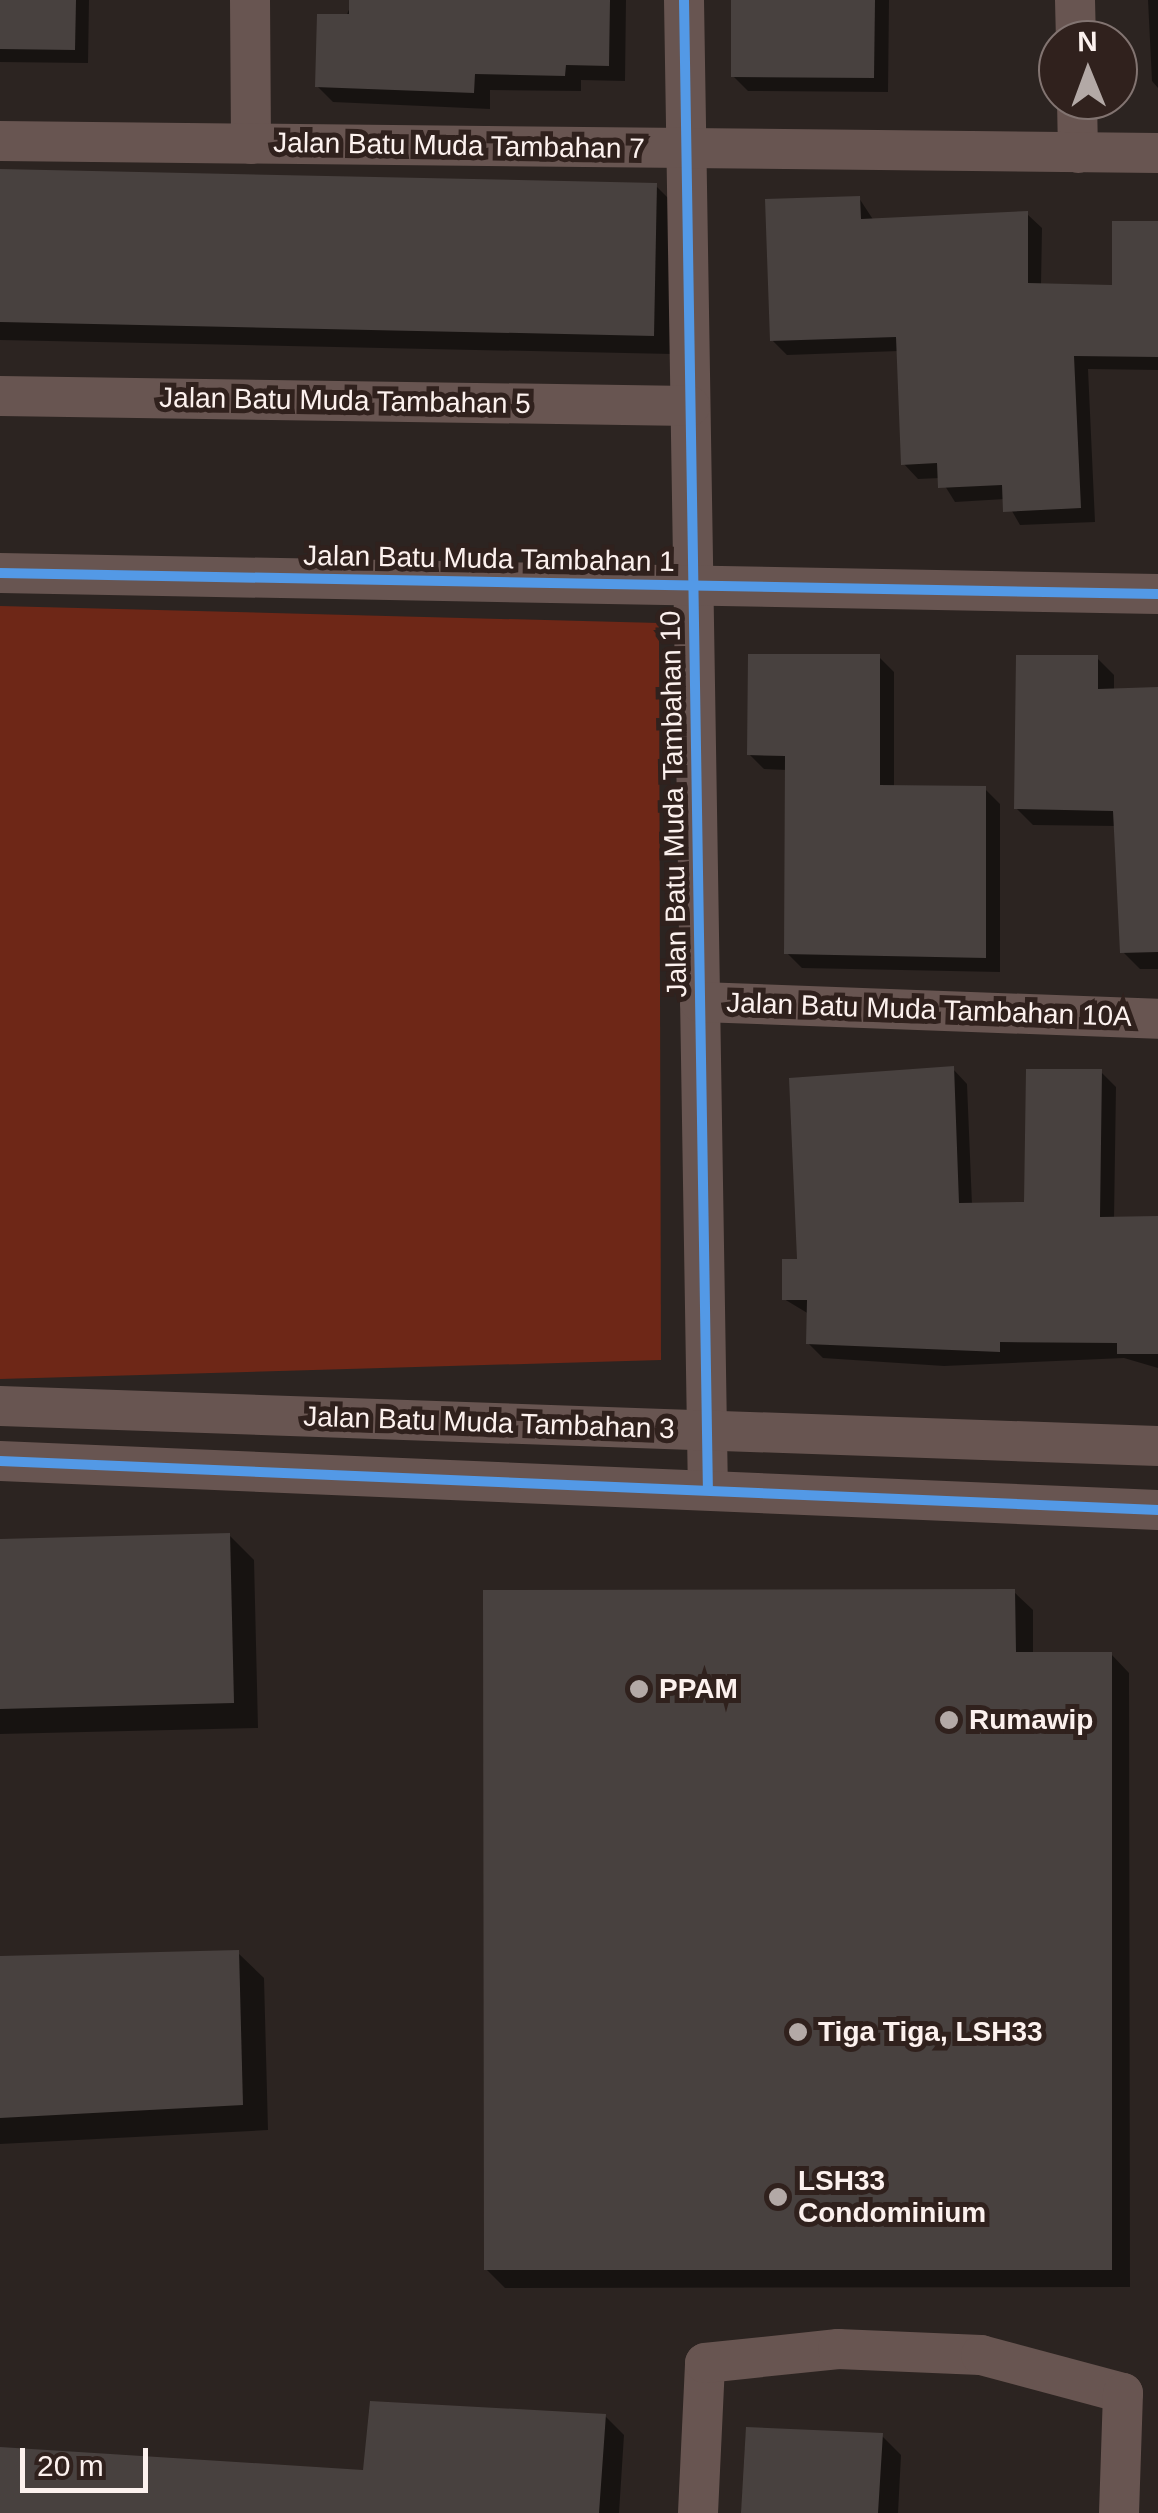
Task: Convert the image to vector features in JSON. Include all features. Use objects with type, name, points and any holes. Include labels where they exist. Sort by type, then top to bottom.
[{"type":"street","points":[[250,0],[251,144]]},
{"type":"street","name":"Jalan Batu Muda Tambahan 10","points":[[684,0],[708,1487]]},
{"type":"street","points":[[1077,120],[1078,153]]},
{"type":"street","name":"Jalan Batu Muda Tambahan 7","points":[[0,141],[1158,154]]},
{"type":"street","name":"Jalan Batu Muda Tambahan 5","points":[[0,396],[690,406]]},
{"type":"street","name":"Jalan Batu Muda Tambahan 1","points":[[0,573],[1158,594]]},
{"type":"street","name":"Jalan Batu Muda Tambahan 10A","points":[[700,1002],[1158,1018]]},
{"type":"street","name":"Jalan Batu Muda Tambahan 3","points":[[0,1406],[1158,1446]]},
{"type":"street","points":[[0,1461],[708,1487],[1158,1510]]},
{"type":"street","points":[[698,2513],[705,2362],[838,2349],[981,2355],[1123,2393],[1119,2513]]},
{"type":"shaded area","points":[[0,606],[659,623],[661,1360],[0,1379]]},
{"type":"building","points":[[0,0],[76,0],[75,50],[0,49]]},
{"type":"building","points":[[349,0],[610,0],[609,66],[566,65],[565,76],[475,74],[474,93],[315,87],[317,14],[349,14]]},
{"type":"building","points":[[731,0],[875,0],[874,78],[731,77]]},
{"type":"building","points":[[0,169],[657,183],[654,336],[0,322]]},
{"type":"building","points":[[860,196],[861,219],[1028,211],[1028,283],[1112,285],[1112,221],[1158,221],[1158,357],[1074,356],[1081,508],[1003,512],[1002,485],[938,488],[937,463],[901,465],[896,337],[770,341],[765,199]]},
{"type":"building","points":[[748,654],[880,654],[880,785],[986,786],[986,958],[784,954],[785,756],[747,755]]},
{"type":"building","points":[[1016,655],[1098,655],[1098,689],[1158,687],[1158,952],[1120,953],[1113,811],[1014,809]]},
{"type":"building","points":[[954,1066],[959,1203],[1024,1202],[1026,1069],[1102,1069],[1100,1217],[1158,1216],[1158,1354],[1117,1354],[1117,1343],[1000,1342],[1000,1352],[806,1344],[807,1300],[782,1300],[782,1259],[797,1259],[789,1078]]},
{"type":"building","points":[[230,1533],[234,1703],[0,1709],[0,1539]]},
{"type":"building","name":"Tiga Tiga, LSH33","points":[[1015,1589],[1016,1652],[1112,1652],[1112,2270],[484,2270],[483,1590]]},
{"type":"building","points":[[239,1950],[243,2105],[0,2118],[0,1956]]},
{"type":"building","points":[[370,2401],[606,2414],[599,2513],[0,2513],[0,2447],[363,2470]]},
{"type":"building","points":[[746,2427],[883,2433],[878,2513],[741,2513]]},
{"type":"cycle path","points":[[684,0],[708,1487]]},
{"type":"cycle path","points":[[0,573],[1158,594]]},
{"type":"cycle path","points":[[0,1461],[1158,1510]]},
{"type":"place","name":"PPAM","points":[[639,1689]]},
{"type":"place","name":"Rumawip","points":[[949,1720]]},
{"type":"place","name":"Tiga Tiga, LSH33","points":[[798,2032]]},
{"type":"place","name":"LSH33 Condominium","points":[[778,2197]]}]
